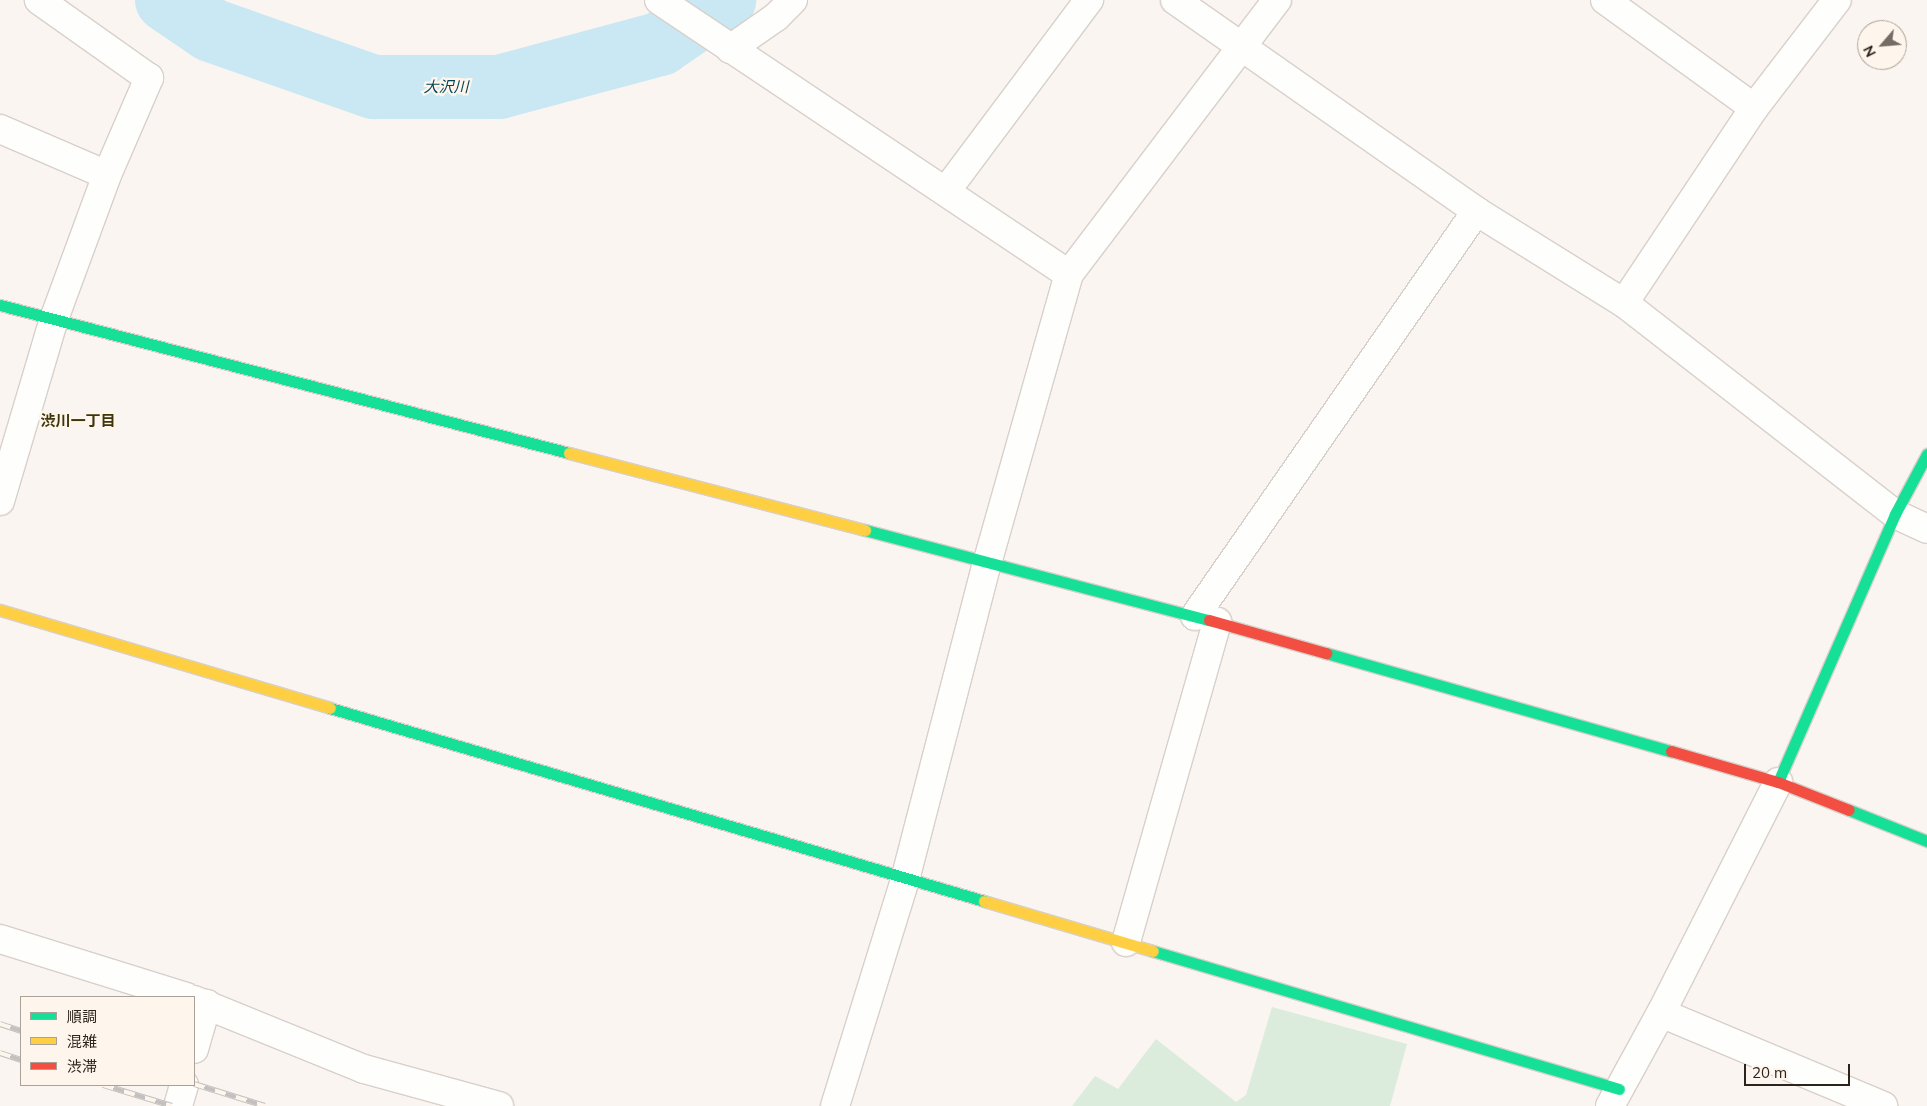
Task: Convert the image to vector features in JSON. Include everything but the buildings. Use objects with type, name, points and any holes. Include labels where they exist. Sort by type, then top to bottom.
[{"type":"street","points":[[0,501],[54,319],[107,175],[149,78],[39,0]]},
{"type":"street","points":[[658,0],[730,50],[1069,274]]},
{"type":"street","points":[[730,50],[776,17],[793,0]]},
{"type":"street","points":[[946,191],[1090,0]]},
{"type":"street","points":[[1176,0],[1476,211],[1624,303],[1895,514],[1927,529]]},
{"type":"street","points":[[835,1106],[906,876],[988,560],[1069,274],[1277,0]]},
{"type":"street","points":[[1605,0],[1754,108]]},
{"type":"street","points":[[1624,303],[1754,108],[1837,0]]},
{"type":"street","points":[[0,129],[107,175]]},
{"type":"street","points":[[1126,942],[1206,619],[1476,211]]},
{"type":"street","points":[[0,305],[988,560],[1206,619],[1778,782],[1927,841]]},
{"type":"street","points":[[0,610],[1126,942],[1614,1097],[1661,1013],[1778,782],[1895,514],[1927,454]]},
{"type":"street","points":[[0,939],[182,996]]},
{"type":"street","points":[[195,1000],[364,1069],[499,1106]]},
{"type":"street","points":[[1661,1013],[1883,1106]]},
{"type":"street","points":[[178,1106],[184,1086]]},
{"type":"green space","points":[[1272,1007],[1407,1044],[1390,1106],[1072,1106],[1095,1076],[1118,1089],[1156,1039],[1236,1102],[1246,1095]]},
{"type":"waterway","name":"大沢川","points":[[167,0],[211,30],[374,87],[499,87],[660,44],[724,0]]},
{"type":"railway","points":[[0,1024],[20,1031]]},
{"type":"railway","points":[[0,1053],[20,1060]]},
{"type":"railway","points":[[195,1084],[265,1106]]},
{"type":"railway","points":[[106,1086],[172,1106]]},
{"type":"traffic: fast","points":[[0,305],[569,453]]},
{"type":"traffic: fast","points":[[1778,782],[1895,514],[1927,454]]},
{"type":"traffic: fast","points":[[865,530],[1209,620]]},
{"type":"traffic: fast","points":[[1326,653],[1671,751]]},
{"type":"traffic: fast","points":[[330,708],[984,901]]},
{"type":"traffic: fast","points":[[1849,810],[1927,841]]},
{"type":"traffic: fast","points":[[1153,951],[1619,1089]]},
{"type":"traffic: slow","points":[[569,453],[865,530]]},
{"type":"traffic: slow","points":[[0,610],[330,708]]},
{"type":"traffic: slow","points":[[984,901],[1153,951]]},
{"type":"traffic: jam","points":[[1209,620],[1326,653]]},
{"type":"traffic: jam","points":[[1671,751],[1778,782],[1849,810]]},
{"type":"district","name":"渋川一丁目","points":[[78,421]]}]
